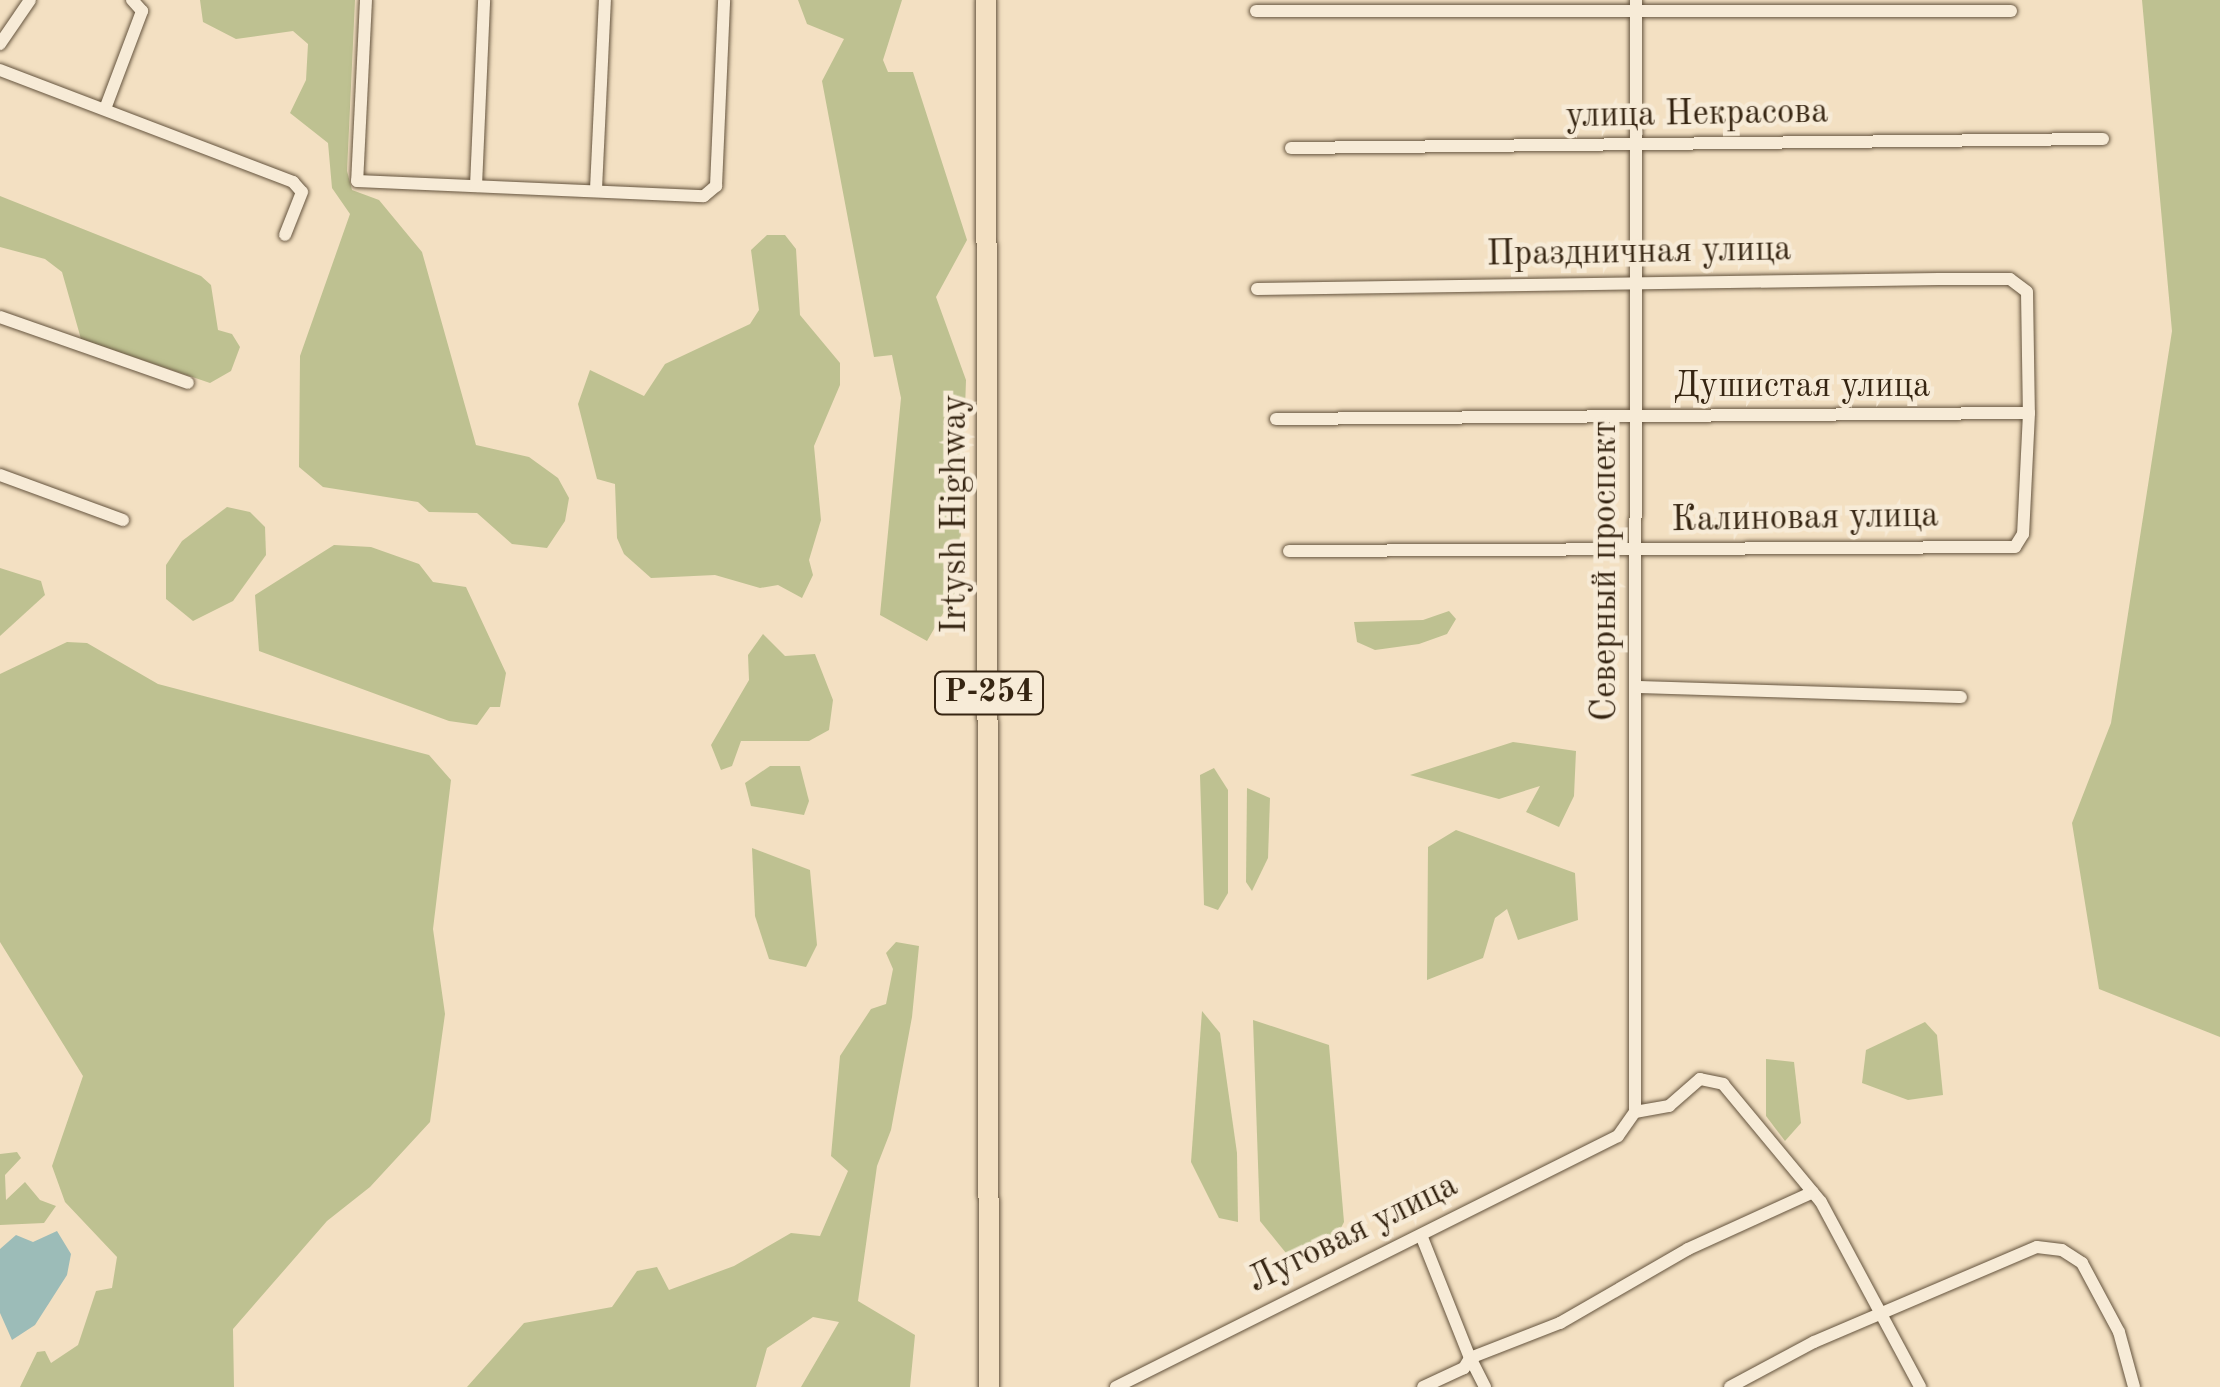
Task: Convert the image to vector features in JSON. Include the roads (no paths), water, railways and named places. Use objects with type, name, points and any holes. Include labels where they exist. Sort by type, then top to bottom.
[{"type":"highway","name":"Irtysh Highway","points":[[986,0],[989,1387]]},
{"type":"street","points":[[0,44],[30,0]]},
{"type":"street","points":[[105,109],[142,11],[132,0]]},
{"type":"street","points":[[366,0],[357,180],[712,194],[724,0]]},
{"type":"street","points":[[476,186],[484,0]]},
{"type":"street","points":[[596,189],[605,0]]},
{"type":"street","points":[[1256,11],[1636,5],[2011,11]]},
{"type":"street","name":"Северный проспект","points":[[1635,1112],[1636,5]]},
{"type":"street","points":[[0,70],[293,182],[302,192],[285,236]]},
{"type":"street","name":"улица Некрасова","points":[[1291,148],[2104,139]]},
{"type":"street","name":"Праздничная улица","points":[[1257,289],[1635,282],[2020,284],[2027,292],[2029,413]]},
{"type":"street","points":[[0,317],[188,383]]},
{"type":"street","name":"Душистая улица","points":[[1276,418],[2029,413]]},
{"type":"street","name":"Калиновая улица","points":[[1288,551],[1636,551],[2020,543],[2029,413]]},
{"type":"street","points":[[0,475],[123,520]]},
{"type":"street","points":[[1637,687],[1961,697]]},
{"type":"street","points":[[1635,1112],[1656,1111],[1700,1079],[1714,1078],[1812,1192],[1920,1387]]},
{"type":"street","name":"Луговая улица","points":[[1116,1387],[1618,1136],[1635,1112]]},
{"type":"street","points":[[1424,1387],[1464,1368],[1470,1358],[1560,1323],[1688,1249],[1812,1192]]},
{"type":"street","points":[[1421,1235],[1485,1387]]},
{"type":"street","points":[[1730,1387],[1814,1342],[1882,1317],[2028,1248],[2062,1250],[2082,1263],[2108,1308],[2134,1387]]},
{"type":"water","points":[[57,1231],[71,1254],[67,1275],[35,1325],[12,1340],[0,1313],[0,1249],[16,1235],[33,1242]]}]
